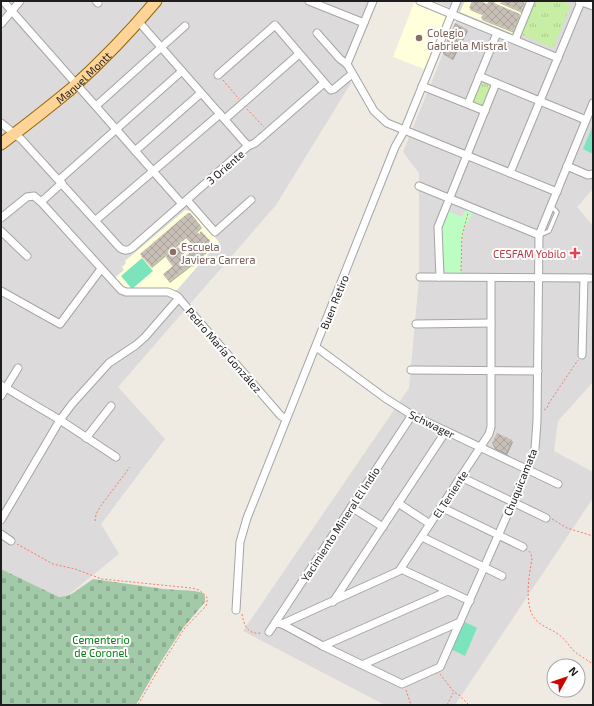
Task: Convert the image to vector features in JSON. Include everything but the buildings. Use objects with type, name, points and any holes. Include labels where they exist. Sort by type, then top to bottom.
[{"type":"main road","name":"Manuel Montt","points":[[1,144],[76,84],[108,53],[156,1]]},
{"type":"street","points":[[2,1],[153,171],[215,232],[251,200]]},
{"type":"street","points":[[1,24],[20,1]]},
{"type":"street","points":[[309,1],[364,23]]},
{"type":"street","points":[[348,64],[373,1]]},
{"type":"street","points":[[420,1],[558,58]]},
{"type":"street","name":"Buen Retiro","points":[[239,612],[242,534],[252,503],[395,148],[404,131],[457,1]]},
{"type":"street","points":[[514,40],[531,1]]},
{"type":"street","points":[[510,173],[580,1],[593,6]]},
{"type":"street","points":[[138,21],[248,146]]},
{"type":"street","points":[[218,75],[275,25],[331,90],[352,74]]},
{"type":"street","points":[[96,106],[185,26]]},
{"type":"street","points":[[317,33],[340,59],[348,64],[352,74],[378,115],[387,123],[557,192]]},
{"type":"street","points":[[468,104],[497,33]]},
{"type":"street","points":[[1,123],[21,139],[96,220],[153,171],[299,54]]},
{"type":"street","points":[[41,202],[116,129],[182,71]]},
{"type":"street","points":[[479,76],[586,120]]},
{"type":"street","name":"3 Oriente","points":[[96,220],[120,248],[125,250],[132,248],[248,146],[255,143],[324,83]]},
{"type":"street","points":[[440,277],[438,227],[496,84]]},
{"type":"street","points":[[422,86],[485,111]]},
{"type":"street","points":[[135,151],[201,93]]},
{"type":"street","points":[[419,186],[539,235],[593,103]]},
{"type":"street","points":[[567,166],[588,175],[593,174]]},
{"type":"street","points":[[1,218],[19,203],[32,195],[41,202],[123,292],[168,292],[179,298]]},
{"type":"street","points":[[1,231],[27,256]]},
{"type":"street","name":"Chuquicamata","points":[[440,667],[499,535],[535,449],[538,371],[539,235]]},
{"type":"street","points":[[1,291],[60,324],[101,269]]},
{"type":"street","points":[[420,277],[587,278],[582,355]]},
{"type":"street","name":"El Teniente","points":[[279,624],[393,575],[401,569],[490,431],[491,278]]},
{"type":"street","name":"Pedro María González","points":[[1,520],[60,420],[79,396],[112,360],[141,340],[179,298],[281,416],[286,419]]},
{"type":"street","points":[[416,324],[491,323]]},
{"type":"street","name":"Schwager","points":[[316,347],[385,398],[412,415],[558,484]]},
{"type":"street","points":[[1,396],[4,386],[18,368]]},
{"type":"street","points":[[411,370],[538,371]]},
{"type":"street","points":[[4,386],[60,420],[116,458]]},
{"type":"street","points":[[86,438],[112,406]]},
{"type":"street","name":"Yacimiento Mineral El Indio","points":[[269,632],[279,624],[351,507],[412,415]]},
{"type":"street","points":[[333,602],[446,431]]},
{"type":"street","points":[[461,477],[546,518]]},
{"type":"street","points":[[398,503],[430,524]]},
{"type":"street","points":[[351,507],[382,527]]},
{"type":"street","points":[[441,507],[523,547]]},
{"type":"street","points":[[1,534],[11,541]]},
{"type":"street","points":[[422,537],[502,576]]},
{"type":"street","points":[[401,569],[470,601]]},
{"type":"street","points":[[323,646],[448,591]]},
{"type":"street","points":[[364,664],[460,622]]},
{"type":"street","points":[[279,624],[364,664],[402,684],[440,667]]},
{"type":"path","points":[[461,277],[462,236],[465,222],[471,207]]},
{"type":"path","points":[[537,414],[547,408],[582,355]]},
{"type":"path","points":[[96,521],[96,514],[100,507],[130,467]]},
{"type":"path","points":[[546,518],[553,519],[567,528],[593,536]]},
{"type":"path","points":[[11,541],[53,564],[75,569],[102,579],[191,588],[199,590],[207,597],[206,606],[184,629],[138,705]]},
{"type":"path","points":[[523,547],[530,551],[531,554],[528,587],[531,614],[543,627],[556,633],[566,641],[575,652],[593,664]]},
{"type":"path","points":[[239,612],[244,626],[248,630],[255,633],[269,632]]},
{"type":"path","points":[[440,667],[440,674],[454,692],[469,705]]},
{"type":"path","points":[[402,684],[405,686],[411,705]]},
{"type":"path","points":[[447,705],[454,692]]},
{"type":"shaded area","points":[[1,1],[370,1],[345,62],[351,83],[276,205],[118,387],[165,439],[101,524],[119,554],[67,596],[59,597],[1,569]]},
{"type":"shaded area","points":[[434,1],[593,1],[593,189],[577,207],[593,226],[593,382],[558,421],[554,451],[593,472],[593,498],[455,705],[385,705],[243,631],[409,388],[419,279],[419,173],[403,152],[460,12]]},
{"type":"shaded area","points":[[465,1],[530,1],[516,35],[460,12]]},
{"type":"shaded area","name":"Colegio Gabriela Mistral","points":[[414,3],[445,16],[446,18],[424,69],[393,57]]},
{"type":"shaded area","name":"Escuela Javiera Carrera","points":[[185,210],[191,211],[219,242],[177,290],[126,290],[113,279],[124,270],[122,267],[126,263],[125,261]]},
{"type":"green space","points":[[533,1],[561,1],[571,5],[553,48],[520,34]]},
{"type":"green space","points":[[479,80],[493,84],[485,107],[471,104]]},
{"type":"green space","points":[[593,125],[593,154],[583,149]]},
{"type":"green space","points":[[466,210],[473,213],[465,227],[462,243],[461,273],[445,274],[442,227],[448,211],[462,217]]},
{"type":"green space","points":[[142,258],[153,271],[132,289],[121,276]]},
{"type":"green space","name":"Cementerio de Coronel","points":[[1,569],[59,597],[67,596],[73,593],[93,579],[164,589],[195,591],[203,593],[205,602],[183,628],[160,663],[136,705],[1,705]]},
{"type":"green space","points":[[463,621],[477,628],[465,656],[451,649]]},
{"type":"place","name":"Colegio Gabriela Mistral","points":[[419,38]]},
{"type":"place","name":"Escuela Javiera Carrera","points":[[173,252]]},
{"type":"place","name":"CESFAM Yobilo","points":[[575,253]]}]
